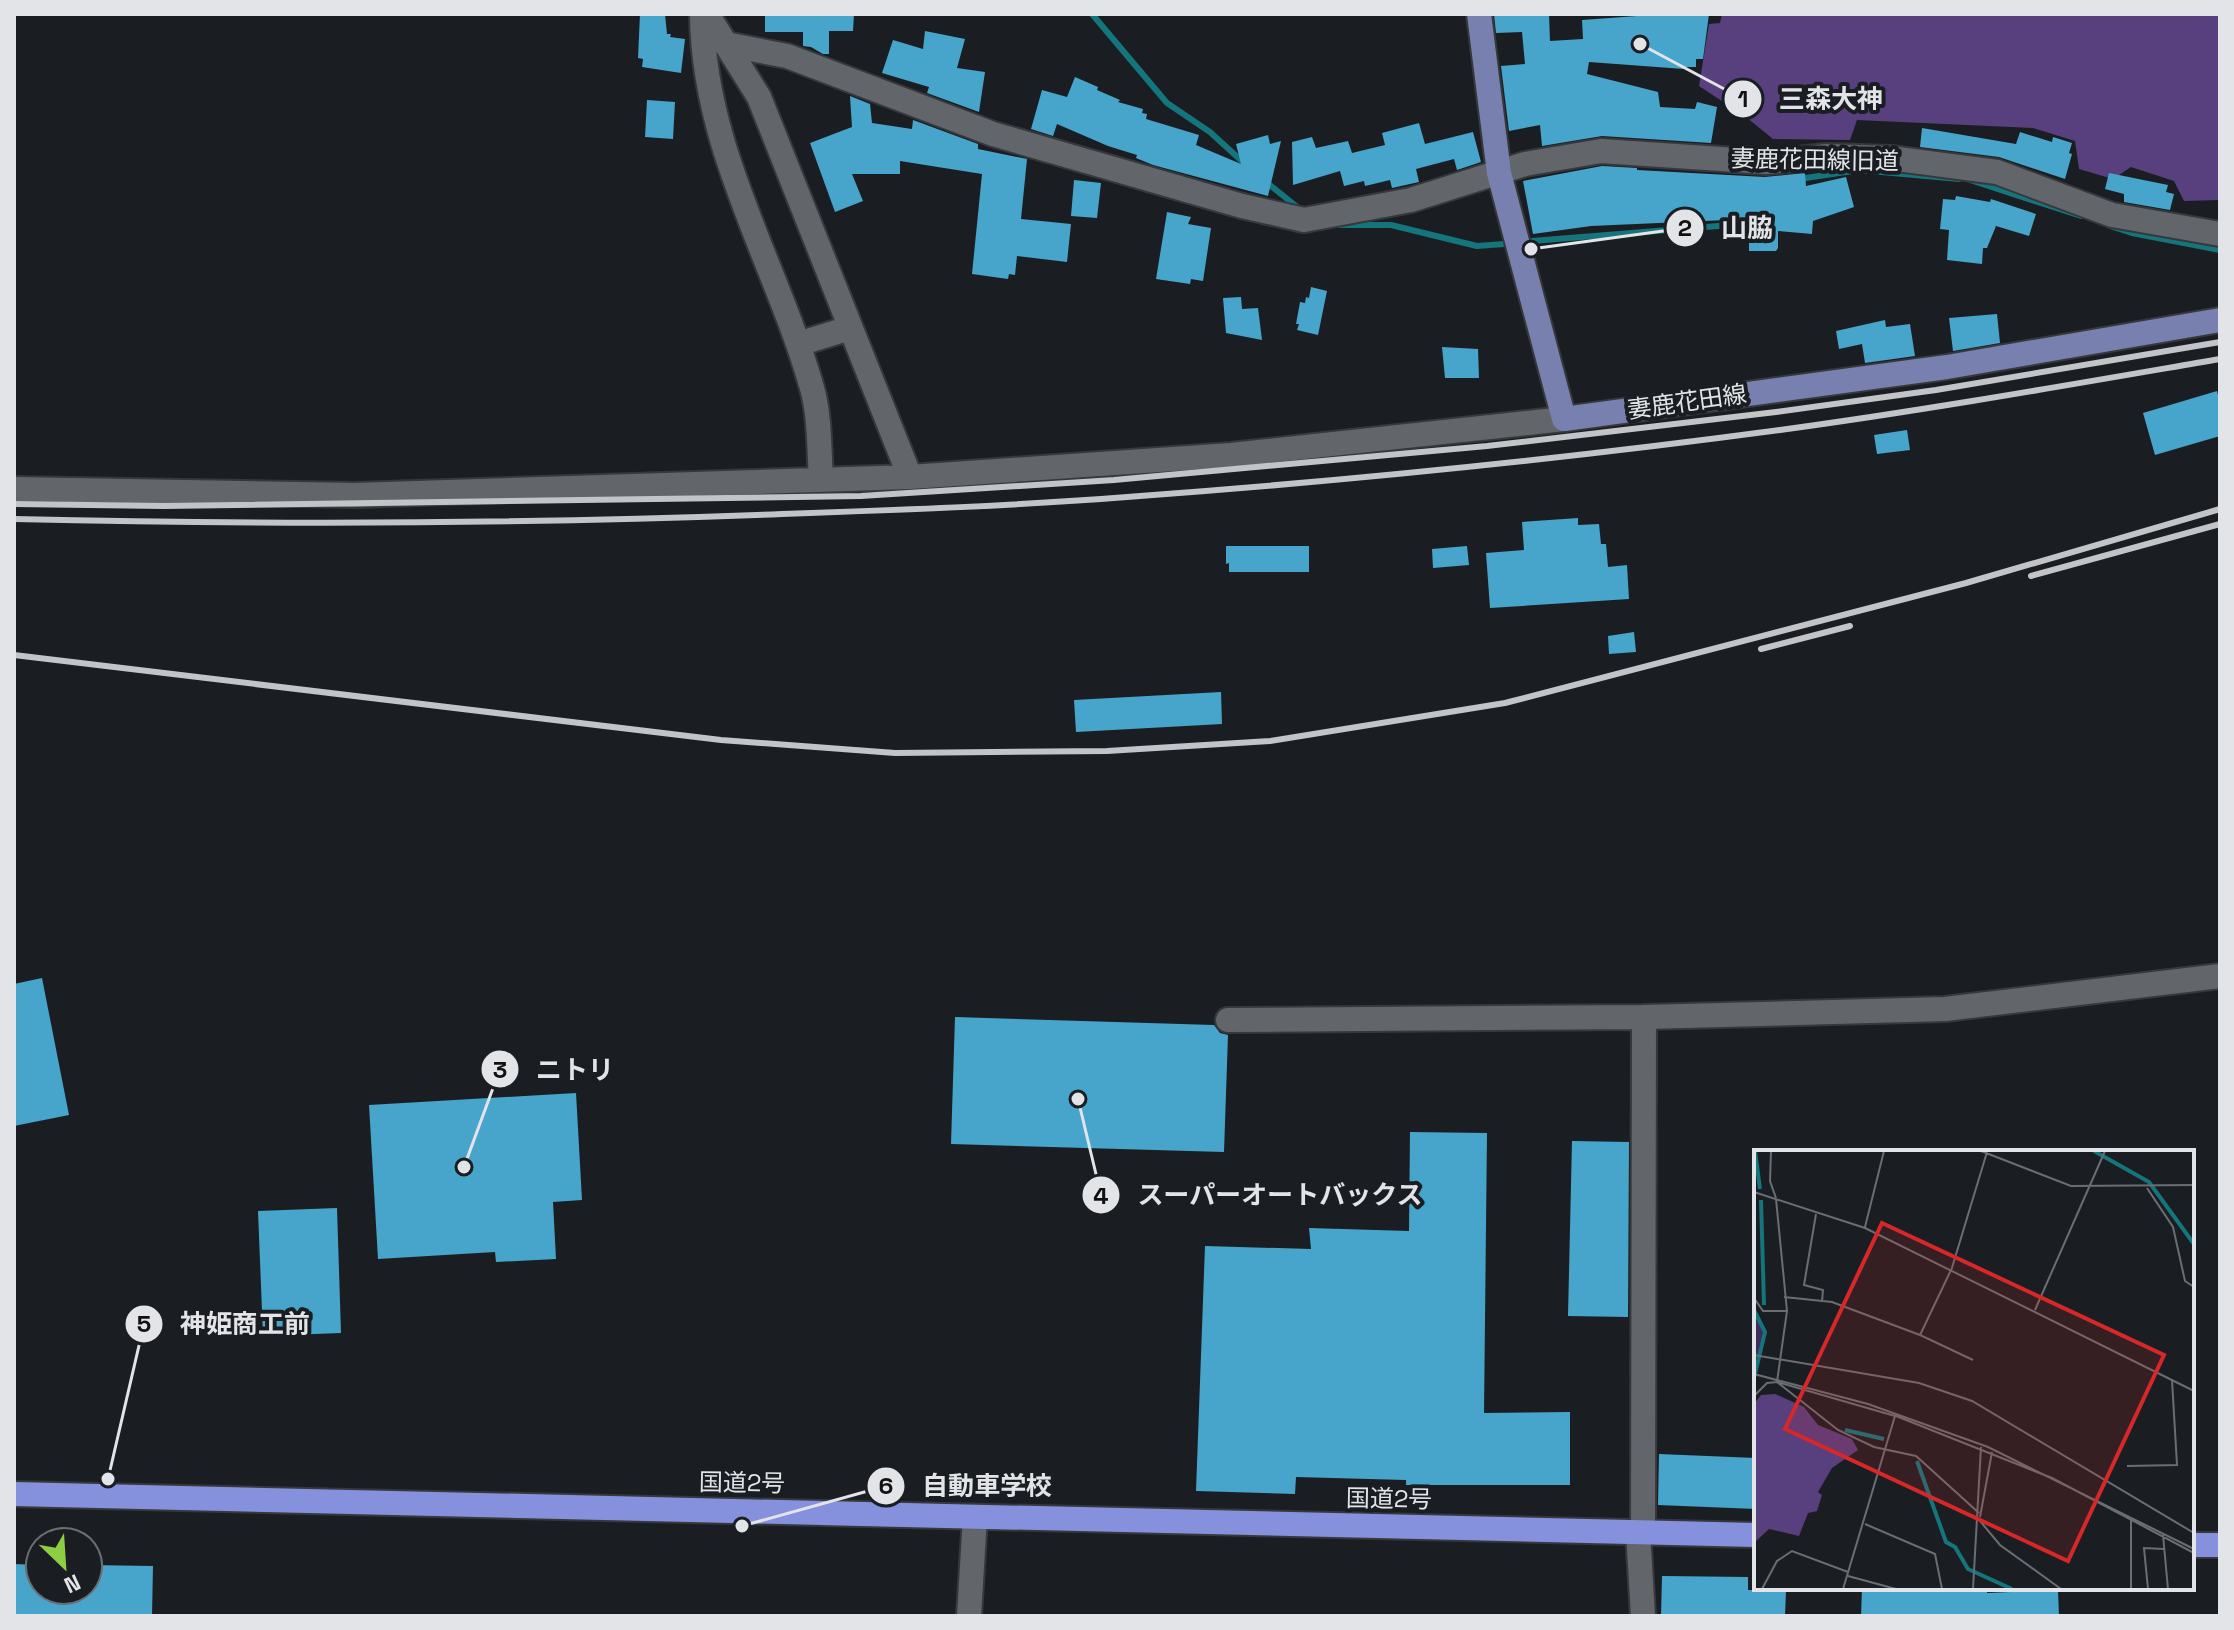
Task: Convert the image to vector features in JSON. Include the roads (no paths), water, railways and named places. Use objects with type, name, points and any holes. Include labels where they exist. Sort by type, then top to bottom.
[{"type":"highway","name":"国道2号","points":[[14,1494],[1754,1535]]},
{"type":"highway","points":[[2194,1545],[2220,1545]]},
{"type":"main road","points":[[1479,14],[1499,173],[1564,419]]},
{"type":"main road","name":"妻鹿花田線","points":[[1564,419],[1947,367],[2220,320]]},
{"type":"street","points":[[704,14],[759,97],[910,477]]},
{"type":"street","points":[[704,14],[702,44],[721,143],[814,392],[821,479]]},
{"type":"street","name":"妻鹿花田線旧道","points":[[725,44],[787,56],[993,134],[1242,206],[1304,220],[1411,200],[1525,164],[1601,151],[1766,162],[1827,156],[1890,158],[1997,172],[2112,215],[2220,234]]},
{"type":"street","points":[[798,344],[850,328]]},
{"type":"street","points":[[14,489],[355,495],[910,477],[1231,455],[1564,419]]},
{"type":"street","points":[[1228,1020],[1644,1017],[1945,1009],[2220,976]]},
{"type":"street","points":[[1643,1616],[1640,1533],[1644,1017]]},
{"type":"street","points":[[969,1616],[975,1517]]},
{"type":"waterway","points":[[1092,14],[1167,103],[1210,132],[1245,164]]},
{"type":"waterway","points":[[1799,179],[1859,170],[1959,179]]},
{"type":"waterway","points":[[1970,180],[2081,216]]},
{"type":"waterway","points":[[1266,182],[1301,210]]},
{"type":"waterway","points":[[1532,241],[1743,224],[1753,216]]},
{"type":"waterway","points":[[1339,225],[1391,225],[1477,246],[1504,244]]},
{"type":"waterway","points":[[2110,226],[2220,250]]},
{"type":"railway","points":[[14,504],[164,506],[861,496],[1114,480],[1487,446],[1776,412],[1936,390],[2220,342]]},
{"type":"railway","points":[[14,519],[494,522],[954,507],[1209,491],[1699,441],[1890,414],[2220,359]]},
{"type":"railway","points":[[14,655],[721,740],[895,753],[1107,751],[1270,741],[1505,703],[1966,583],[2220,509]]},
{"type":"railway","points":[[2031,576],[2220,524]]},
{"type":"railway","points":[[1761,649],[1850,626]]},
{"type":"place","name":"三森大神","points":[[1640,44]]},
{"type":"place","name":"山脇","points":[[1531,249]]},
{"type":"place","name":"スーパーオートバックス","points":[[1078,1099]]},
{"type":"place","name":"ニトリ","points":[[464,1167]]},
{"type":"place","name":"神姫商工前","points":[[108,1479]]},
{"type":"place","name":"自動車学校","points":[[742,1526]]}]
